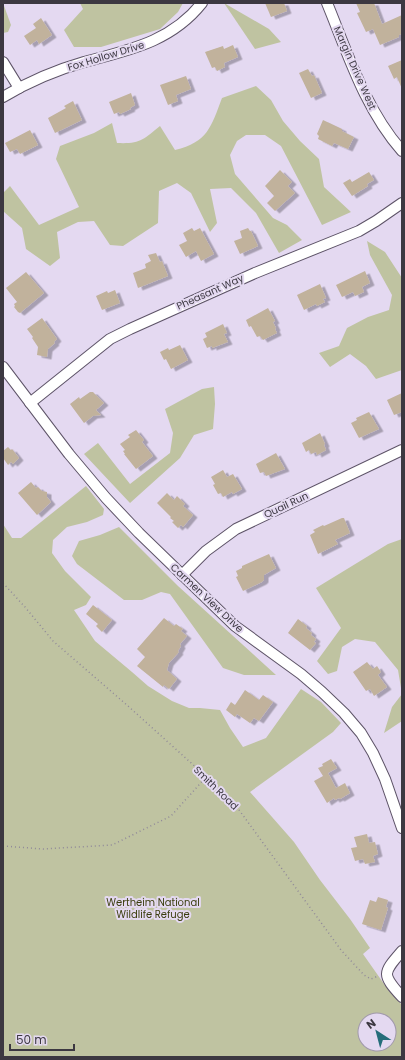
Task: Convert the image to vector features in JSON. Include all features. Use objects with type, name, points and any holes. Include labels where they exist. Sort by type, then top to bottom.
[{"type":"street","name":"Fox Hollow Drive","points":[[3,97],[52,73],[83,62],[143,46],[164,36],[183,23],[202,3]]},
{"type":"street","name":"Margin Drive West","points":[[327,3],[359,81],[375,113],[402,151]]},
{"type":"street","points":[[3,62],[19,88]]},
{"type":"street","name":"Pheasant Way","points":[[30,403],[110,339],[130,328],[255,273],[359,231],[402,203]]},
{"type":"street","name":"Carmen View Drive","points":[[3,367],[69,454],[106,498],[139,533],[235,626],[301,674],[344,713],[361,733],[373,754],[402,826]]},
{"type":"street","name":"Quail Run","points":[[182,575],[206,551],[236,529],[402,450]]},
{"type":"street","points":[[402,951],[386,971],[387,978],[402,997]]},
{"type":"path","name":"Smith Road","points":[[3,582],[53,641],[128,706],[234,804],[341,950],[359,970],[371,979],[386,971]]},
{"type":"path","points":[[3,846],[43,850],[112,845],[170,816],[206,777]]},
{"type":"green space","points":[[3,3],[11,25],[8,32],[3,33]]},
{"type":"green space","points":[[80,3],[183,3],[178,12],[160,29],[101,47],[74,47],[64,30],[83,9]]},
{"type":"green space","points":[[224,3],[269,29],[281,42],[255,49]]},
{"type":"green space","points":[[256,86],[271,100],[283,121],[300,141],[319,159],[324,187],[351,212],[322,225],[281,146],[265,135],[246,135],[237,141],[230,155],[235,174],[273,218],[287,225],[302,240],[279,253],[256,213],[231,188],[210,189],[217,223],[210,232],[191,193],[177,183],[159,191],[158,223],[123,246],[110,245],[94,221],[78,222],[57,232],[60,258],[50,266],[26,249],[22,228],[3,211],[3,193],[10,186],[39,225],[79,207],[56,159],[60,146],[94,133],[112,123],[117,143],[136,142],[149,135],[160,126],[175,150],[186,147],[195,143],[207,132],[215,117],[222,98]]},
{"type":"green space","points":[[367,241],[385,252],[402,278],[402,370],[376,379],[366,366],[350,354],[330,367],[319,353],[339,346],[347,328],[368,317],[389,310],[392,295],[370,255]]},
{"type":"green space","points":[[214,387],[215,404],[213,429],[194,435],[180,458],[130,503],[84,454],[98,443],[130,484],[170,453],[173,433],[165,409],[202,389]]},
{"type":"green space","name":"Wertheim National Wildlife Refuge","points":[[86,486],[104,509],[103,515],[87,522],[67,527],[53,540],[52,553],[65,571],[91,597],[86,605],[74,610],[95,641],[148,686],[172,701],[189,708],[220,710],[243,747],[266,738],[301,689],[321,702],[341,723],[333,732],[250,792],[294,842],[370,948],[363,954],[389,991],[402,1005],[402,1057],[3,1057],[3,524],[12,538],[21,538]]},
{"type":"green space","points":[[119,527],[178,586],[276,675],[244,675],[223,668],[170,594],[161,592],[142,600],[124,600],[77,564],[72,556],[79,541],[100,535]]},
{"type":"green space","points":[[402,539],[402,694],[398,670],[375,642],[355,639],[342,647],[337,671],[328,674],[317,661],[341,628],[316,588],[388,544]]},
{"type":"green space","points":[[402,694],[402,721],[384,733],[392,707]]},
{"type":"building","points":[[265,3],[284,3],[287,11],[271,17]]},
{"type":"building","points":[[356,3],[374,3],[382,24],[402,15],[402,34],[399,35],[399,37],[380,45],[373,29],[366,32],[357,13],[360,12]]},
{"type":"building","points":[[41,18],[52,35],[39,44],[37,40],[30,45],[24,36],[36,28],[33,24]]},
{"type":"building","points":[[233,45],[238,57],[224,63],[225,67],[217,71],[215,67],[212,68],[205,52],[223,46],[224,49]]},
{"type":"building","points":[[402,60],[402,89],[397,77],[394,79],[388,66]]},
{"type":"building","points":[[308,69],[312,76],[314,75],[322,93],[311,98],[299,73]]},
{"type":"building","points":[[186,76],[191,89],[176,95],[178,101],[168,105],[160,85]]},
{"type":"building","points":[[131,93],[135,105],[130,108],[131,109],[120,114],[119,112],[114,114],[109,102]]},
{"type":"building","points":[[73,101],[82,120],[55,133],[48,118],[66,108],[64,106]]},
{"type":"building","points":[[323,120],[342,129],[342,131],[354,137],[348,149],[334,143],[332,146],[318,139],[319,136],[317,134]]},
{"type":"building","points":[[30,130],[38,145],[20,154],[17,149],[10,152],[5,143]]},
{"type":"building","points":[[280,170],[292,182],[288,186],[295,193],[275,211],[267,203],[274,196],[265,186]]},
{"type":"building","points":[[369,172],[374,180],[367,184],[368,186],[352,196],[343,183],[350,179],[352,182]]},
{"type":"building","points":[[192,228],[194,231],[200,228],[214,254],[201,261],[196,251],[186,257],[179,245],[187,241],[183,233]]},
{"type":"building","points":[[248,228],[258,246],[240,254],[234,241],[242,238],[240,231]]},
{"type":"building","points":[[156,253],[160,262],[162,261],[168,276],[138,288],[133,273],[146,268],[145,264],[151,261],[148,255]]},
{"type":"building","points":[[365,271],[370,283],[362,287],[364,292],[355,296],[353,292],[342,297],[336,285]]},
{"type":"building","points":[[26,272],[44,293],[20,313],[14,307],[14,304],[17,302],[6,288]]},
{"type":"building","points":[[320,284],[326,298],[323,299],[325,302],[317,306],[316,304],[304,310],[297,295]]},
{"type":"building","points":[[115,290],[120,303],[102,310],[96,296],[107,291],[108,293]]},
{"type":"building","points":[[268,308],[275,321],[273,322],[277,333],[263,340],[260,336],[257,337],[251,326],[249,327],[246,320]]},
{"type":"building","points":[[42,318],[57,339],[48,349],[47,357],[37,355],[38,347],[27,329]]},
{"type":"building","points":[[223,324],[227,333],[224,334],[228,342],[212,348],[212,346],[207,348],[203,339],[207,337],[205,333]]},
{"type":"building","points":[[180,345],[188,360],[171,369],[166,359],[164,360],[160,352]]},
{"type":"building","points":[[90,392],[93,392],[104,403],[96,410],[101,415],[93,416],[84,423],[70,404],[79,397],[80,399]]},
{"type":"building","points":[[402,393],[402,412],[394,415],[387,400]]},
{"type":"building","points":[[369,412],[379,429],[359,438],[351,423],[357,420],[356,418]]},
{"type":"building","points":[[136,430],[144,440],[142,442],[153,456],[136,469],[124,454],[123,451],[125,450],[120,444],[130,437],[128,435]]},
{"type":"building","points":[[320,433],[326,450],[317,455],[316,452],[311,454],[309,450],[306,452],[302,443]]},
{"type":"building","points":[[8,447],[11,450],[12,449],[19,458],[13,464],[11,462],[8,465],[3,458],[3,451]]},
{"type":"building","points":[[276,453],[285,469],[266,476],[264,472],[260,473],[256,464]]},
{"type":"building","points":[[223,470],[227,477],[233,474],[242,489],[223,497],[221,493],[218,494],[211,477]]},
{"type":"building","points":[[31,482],[36,488],[38,487],[42,491],[47,492],[47,497],[51,502],[37,515],[18,493]]},
{"type":"building","points":[[167,493],[174,500],[177,496],[185,504],[183,506],[193,515],[183,527],[181,525],[178,528],[172,522],[174,521],[170,518],[171,517],[157,503]]},
{"type":"building","points":[[344,518],[350,533],[335,540],[338,544],[318,554],[310,535],[315,532],[313,530]]},
{"type":"building","points":[[269,554],[276,568],[264,575],[264,580],[262,582],[243,591],[236,577],[238,576],[236,571],[242,568],[242,566]]},
{"type":"building","points":[[93,605],[112,620],[102,632],[96,626],[98,624],[86,614]]},
{"type":"building","points":[[164,618],[174,626],[176,624],[183,629],[181,631],[187,636],[180,644],[181,646],[178,651],[179,652],[169,663],[167,670],[177,679],[169,689],[164,685],[163,687],[137,666],[145,657],[137,649]]},
{"type":"building","points":[[298,619],[307,626],[306,628],[316,639],[314,642],[316,643],[310,650],[288,633]]},
{"type":"building","points":[[367,662],[373,669],[377,666],[381,672],[378,675],[387,687],[374,696],[370,689],[366,691],[353,672]]},
{"type":"building","points":[[245,690],[259,700],[263,695],[273,702],[259,721],[254,718],[250,723],[237,714],[235,717],[226,710],[231,702],[235,705]]},
{"type":"building","points":[[331,759],[337,768],[328,773],[336,788],[345,783],[350,793],[340,799],[335,800],[334,798],[327,803],[314,781],[323,776],[318,768],[323,766],[322,764]]},
{"type":"building","points":[[367,834],[369,843],[375,842],[378,854],[373,856],[375,862],[365,864],[363,859],[355,861],[351,848],[357,847],[354,837]]},
{"type":"building","points":[[378,897],[388,900],[386,907],[388,908],[381,930],[362,924],[370,900],[376,902]]}]
